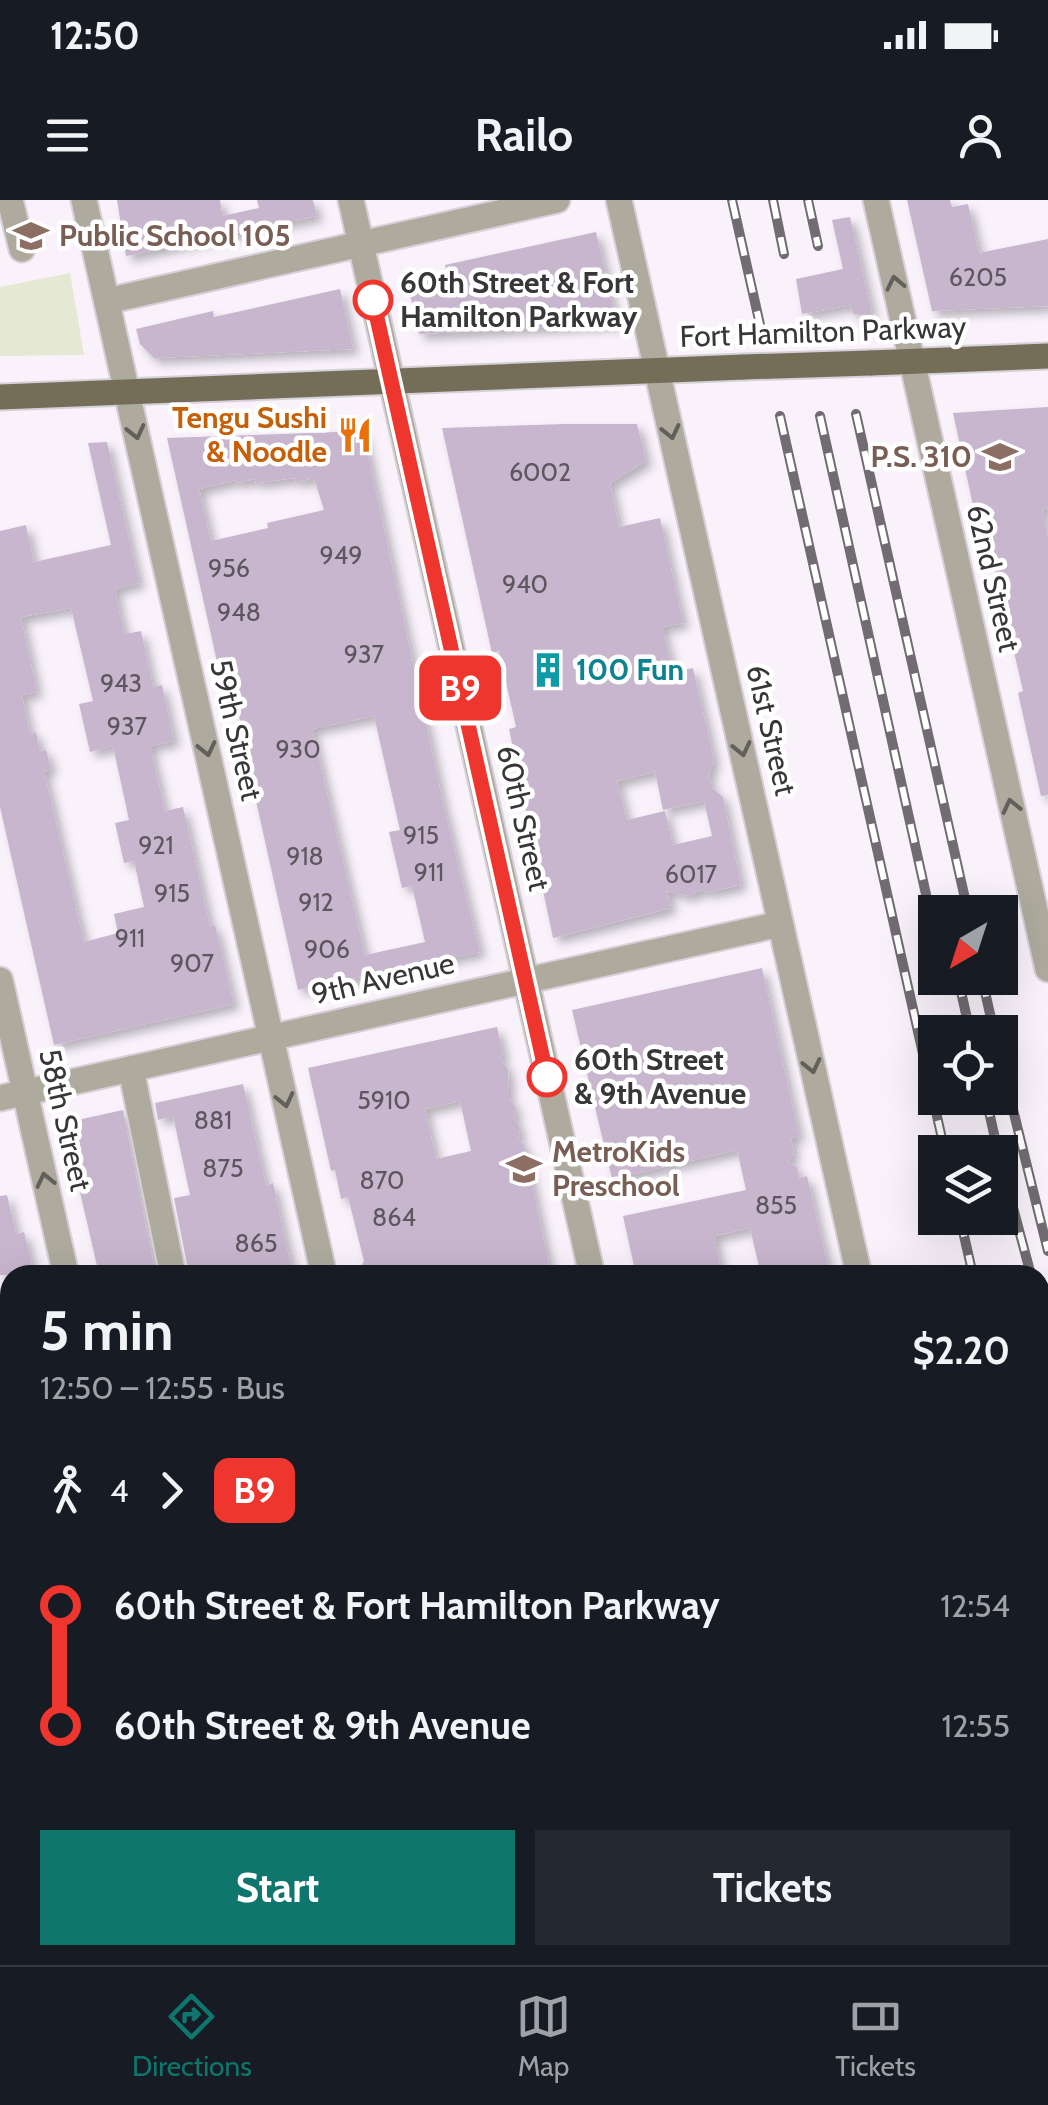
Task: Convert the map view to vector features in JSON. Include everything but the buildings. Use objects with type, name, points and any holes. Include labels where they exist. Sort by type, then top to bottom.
[{"type":"main road","name":"Fort Hamilton Parkway","points":[[0,398],[1048,356]]},
{"type":"street","points":[[10,200],[22,249]]},
{"type":"street","name":"59th Street","points":[[84,200],[322,1265]]},
{"type":"street","name":"60th Street","points":[[352,200],[590,1265]]},
{"type":"street","points":[[107,302],[557,200]]},
{"type":"street","name":"61st Street","points":[[619,200],[857,1265]]},
{"type":"street","name":"62nd Street","points":[[876,200],[911,361],[1036,863],[1048,969]]},
{"type":"street","name":"9th Avenue","points":[[13,1095],[780,924]]},
{"type":"street","name":"58th Street","points":[[0,980],[13,1095],[63,1265]]},
{"type":"street","points":[[131,1068],[171,1265]]},
{"type":"green space","points":[[70,273],[84,355],[0,356],[0,287]]},
{"type":"railway","points":[[732,200],[761,329]]},
{"type":"railway","points":[[773,200],[784,254]]},
{"type":"railway","points":[[808,200],[818,246]]},
{"type":"railway","points":[[856,414],[964,895]]},
{"type":"railway","points":[[780,416],[941,1135]]},
{"type":"railway","points":[[820,416],[926,895]]},
{"type":"railway","points":[[962,995],[966,1015]]},
{"type":"railway","points":[[986,995],[990,1015]]},
{"type":"railway","points":[[990,1115],[994,1135]]},
{"type":"railway","points":[[1014,1115],[1048,1251]]},
{"type":"railway","points":[[1018,1226],[1028,1265]]},
{"type":"railway","points":[[964,1235],[971,1265]]},
{"type":"bus line","name":"B9","points":[[373,300],[547,1077]]},
{"type":"place","name":"Public School 105","points":[[31,236]]},
{"type":"place","name":"60th Street & Fort Hamilton Parkway","points":[[373,300]]},
{"type":"place","name":"Tengu Sushi & Noodle","points":[[355,435]]},
{"type":"place","name":"P.S. 310","points":[[1000,457]]},
{"type":"place","name":"100 Fun","points":[[548,670]]},
{"type":"place","name":"60th Street & 9th Avenue","points":[[547,1077]]},
{"type":"place","name":"MetroKids Preschool","points":[[524,1169]]}]
